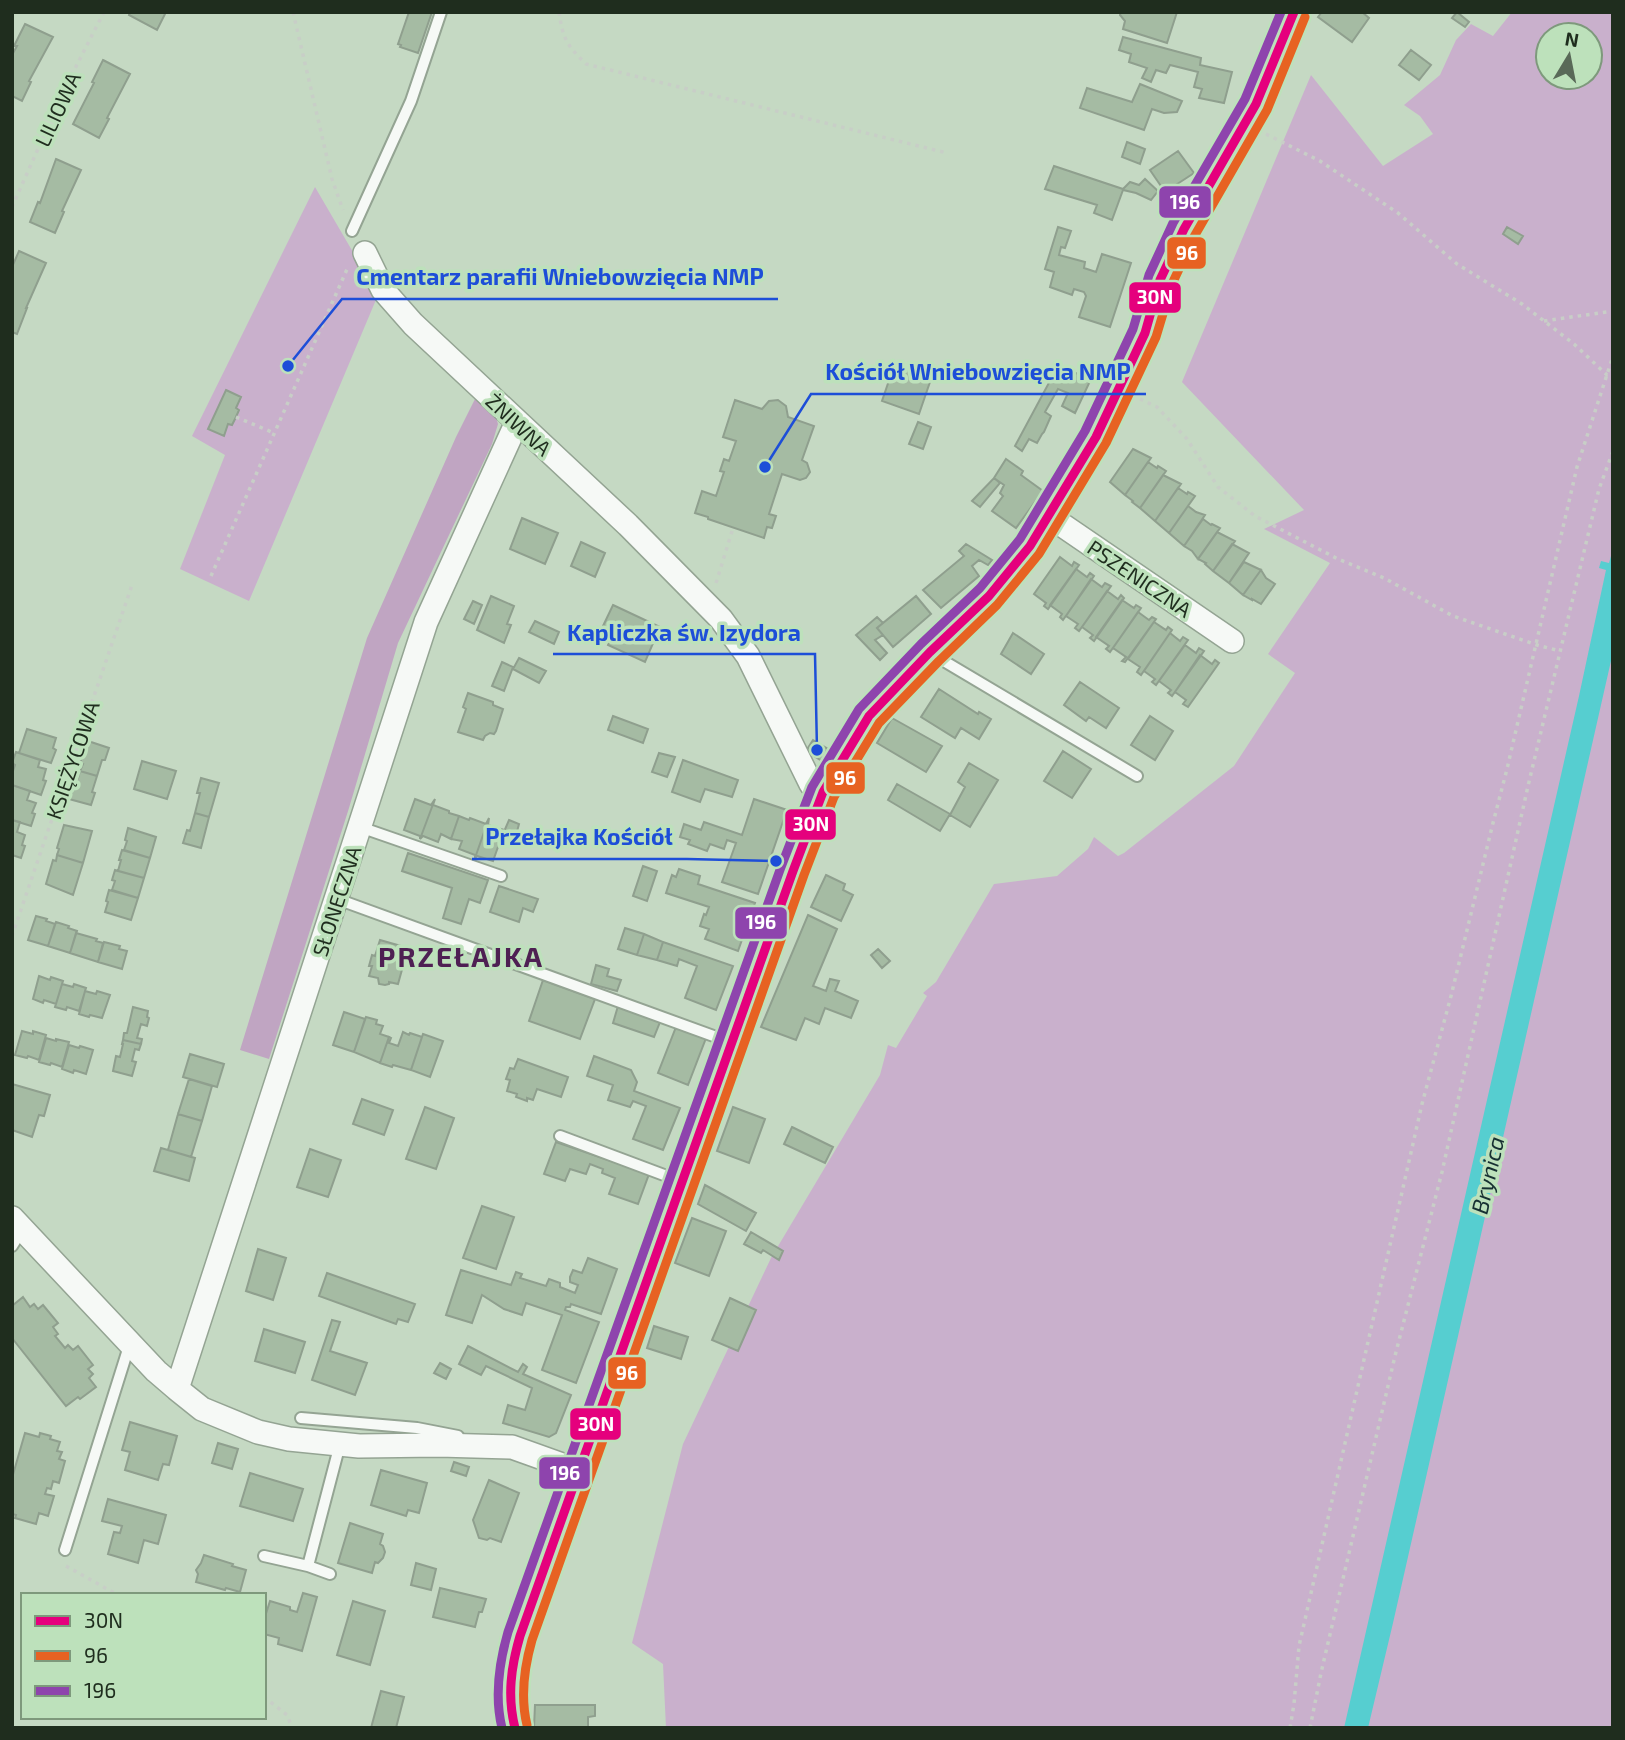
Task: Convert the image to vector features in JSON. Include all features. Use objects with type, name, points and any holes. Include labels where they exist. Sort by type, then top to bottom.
[{"type":"street","points":[[515,1728],[511,1696],[514,1653],[823,792],[869,716],[930,652],[989,596],[1030,546],[1049,516],[1096,437],[1145,333],[1160,281],[1184,229],[1256,104],[1294,12]]},
{"type":"street","name":"ŻNIWNA","points":[[365,253],[383,290],[413,324],[628,525],[721,619],[748,656],[811,784],[823,792]]},
{"type":"street","name":"SŁONECZNA","points":[[177,1390],[426,622],[517,422]]},
{"type":"street","name":"PSZENICZNA","points":[[1049,516],[1231,641]]},
{"type":"street","points":[[16,1232],[156,1371],[202,1409],[258,1432],[289,1439],[359,1446],[512,1447],[579,1471]]},
{"type":"lane","points":[[352,231],[411,101],[441,12]]},
{"type":"lane","points":[[930,652],[1137,776]]},
{"type":"lane","points":[[360,827],[501,876]]},
{"type":"lane","points":[[337,899],[733,1043]]},
{"type":"lane","points":[[560,1136],[683,1182]]},
{"type":"lane","points":[[65,1550],[130,1343]]},
{"type":"lane","points":[[301,1418],[417,1429],[512,1447]]},
{"type":"lane","points":[[307,1566],[340,1444]]},
{"type":"lane","points":[[264,1556],[330,1574]]},
{"type":"path","name":"LILIOWA","points":[[12,207],[67,84],[104,12]]},
{"type":"path","points":[[293,12],[332,179],[352,231]]},
{"type":"path","points":[[559,12],[561,28],[569,47],[586,64],[947,153]]},
{"type":"path","points":[[1245,123],[1320,161],[1398,213],[1457,264],[1522,304],[1574,344],[1607,375]]},
{"type":"path","points":[[211,576],[347,268],[365,253]]},
{"type":"path","points":[[1544,321],[1613,311]]},
{"type":"path","points":[[1290,1728],[1299,1646],[1422,1104],[1537,645],[1577,467],[1613,356]]},
{"type":"path","points":[[1607,375],[1613,374]]},
{"type":"path","points":[[1119,389],[1157,407],[1188,439],[1218,487],[1255,516],[1338,559],[1384,578],[1453,616],[1560,651]]},
{"type":"path","points":[[236,417],[274,433]]},
{"type":"path","points":[[1310,1728],[1395,1356],[1442,1172],[1560,651],[1599,489],[1613,451]]},
{"type":"path","points":[[715,586],[733,528]]},
{"type":"path","name":"KSIĘŻYCOWA","points":[[12,936],[132,585]]},
{"type":"path","points":[[65,1550],[61,1564],[114,1593]]},
{"type":"path","points":[[266,1699],[287,1715],[292,1728]]},
{"type":"shaded area","points":[[1512,12],[1613,12],[1613,1728],[666,1728],[663,1664],[632,1643],[683,1444],[771,1258],[880,1075],[888,1045],[896,1048],[927,996],[923,993],[936,982],[994,884],[1057,876],[1088,849],[1094,837],[1118,856],[1124,853],[1234,766],[1295,673],[1268,654],[1330,563],[1264,529],[1304,510],[1182,382],[1311,75],[1383,166],[1433,134],[1420,116],[1404,105],[1440,75],[1456,40],[1471,24],[1493,36]]},
{"type":"shaded area","points":[[315,187],[378,295],[249,601],[180,569],[225,455],[192,436]]},
{"type":"shaded area","points":[[477,395],[495,414],[498,424],[492,444],[398,643],[269,1059],[240,1050],[367,638]]},
{"type":"water","name":"Brynica","points":[[1613,549],[1613,652],[1393,1623],[1368,1728],[1344,1728],[1579,696],[1606,570],[1599,568],[1601,561],[1609,563]]},
{"type":"building","points":[[130,12],[166,12],[157,30],[129,15]]},
{"type":"building","points":[[409,12],[432,12],[418,53],[398,44]]},
{"type":"building","points":[[1121,12],[1177,12],[1167,43],[1123,29],[1125,21],[1120,15]]},
{"type":"building","points":[[1322,12],[1362,12],[1369,18],[1352,42],[1318,17]]},
{"type":"building","points":[[1457,12],[1469,22],[1465,27],[1452,18]]},
{"type":"building","points":[[25,24],[53,37],[29,81],[31,82],[22,101],[12,96],[12,55]]},
{"type":"building","points":[[1123,37],[1201,58],[1200,65],[1232,72],[1224,103],[1199,98],[1202,89],[1194,87],[1198,72],[1170,65],[1166,73],[1156,70],[1151,82],[1142,78],[1147,68],[1129,62],[1131,54],[1119,50]]},
{"type":"building","points":[[1411,50],[1431,65],[1419,80],[1399,65]]},
{"type":"building","points":[[103,60],[130,74],[99,138],[73,124]]},
{"type":"building","points":[[1140,84],[1182,101],[1177,112],[1164,113],[1152,109],[1144,130],[1080,108],[1087,88],[1132,102]]},
{"type":"building","points":[[1127,142],[1145,149],[1140,164],[1122,157]]},
{"type":"building","points":[[1178,151],[1194,173],[1165,192],[1150,170]]},
{"type":"building","points":[[56,159],[81,170],[55,233],[30,222]]},
{"type":"building","points":[[1054,166],[1123,189],[1130,182],[1139,185],[1145,179],[1158,191],[1151,200],[1123,190],[1112,220],[1094,213],[1097,205],[1045,189]]},
{"type":"building","points":[[1058,227],[1071,231],[1065,248],[1061,247],[1059,255],[1085,262],[1084,268],[1096,272],[1102,254],[1131,263],[1110,327],[1079,317],[1086,296],[1084,292],[1074,289],[1072,295],[1050,287],[1054,272],[1045,269]]},
{"type":"building","points":[[1507,227],[1523,236],[1518,244],[1503,234]]},
{"type":"building","points":[[19,251],[46,263],[17,334],[12,332],[12,267]]},
{"type":"building","points":[[895,363],[932,376],[919,414],[882,401]]},
{"type":"building","points":[[1058,366],[1091,379],[1075,413],[1062,406],[1068,393],[1058,389],[1045,412],[1051,416],[1044,432],[1037,443],[1029,439],[1022,451],[1015,446]]},
{"type":"building","points":[[226,390],[241,397],[236,408],[239,410],[236,417],[232,425],[228,424],[224,436],[208,429]]},
{"type":"building","points":[[735,400],[762,409],[769,401],[778,400],[786,406],[788,417],[814,426],[802,460],[807,463],[810,472],[806,478],[800,480],[782,474],[769,514],[776,516],[772,528],[767,527],[764,538],[695,513],[702,491],[716,496],[724,472],[720,471],[724,459],[729,461],[736,441],[723,437]]},
{"type":"building","points":[[918,422],[931,427],[923,449],[909,444]]},
{"type":"building","points":[[1133,449],[1151,458],[1125,495],[1110,482]]},
{"type":"building","points":[[1006,459],[1023,471],[1021,475],[1043,491],[1016,528],[992,511],[1003,496],[1000,493],[1004,485],[994,478]]},
{"type":"building","points":[[1148,462],[1166,471],[1140,508],[1125,495]]},
{"type":"building","points":[[1163,475],[1181,484],[1155,521],[1140,508]]},
{"type":"building","points":[[994,478],[1000,483],[980,507],[972,501]]},
{"type":"building","points":[[1178,488],[1195,496],[1169,533],[1155,521]]},
{"type":"building","points":[[1188,506],[1205,515],[1184,546],[1169,533]]},
{"type":"building","points":[[522,518],[558,533],[545,564],[510,549]]},
{"type":"building","points":[[1203,519],[1220,528],[1198,559],[1184,546]]},
{"type":"building","points":[[1217,532],[1235,541],[1213,571],[1198,559]]},
{"type":"building","points":[[581,542],[605,553],[595,577],[571,566]]},
{"type":"building","points":[[966,544],[992,560],[988,565],[979,560],[972,566],[979,576],[941,608],[923,590],[964,556],[959,551]]},
{"type":"building","points":[[1232,544],[1249,553],[1229,583],[1213,571]]},
{"type":"building","points":[[1060,557],[1072,566],[1074,562],[1079,565],[1048,609],[1044,606],[1046,603],[1034,594]]},
{"type":"building","points":[[1244,562],[1261,570],[1243,595],[1229,583]]},
{"type":"building","points":[[1076,569],[1087,577],[1090,573],[1094,576],[1063,620],[1060,617],[1062,614],[1050,605]]},
{"type":"building","points":[[1261,570],[1266,578],[1275,584],[1261,604],[1243,595]]},
{"type":"building","points":[[1091,579],[1102,587],[1105,583],[1111,586],[1079,631],[1075,628],[1078,624],[1066,616]]},
{"type":"building","points":[[1107,591],[1118,599],[1121,595],[1124,598],[1094,641],[1090,638],[1093,635],[1082,627]]},
{"type":"building","points":[[491,596],[514,606],[504,643],[477,630]]},
{"type":"building","points":[[916,596],[931,614],[893,647],[877,628]]},
{"type":"building","points":[[1122,600],[1134,608],[1136,605],[1141,608],[1110,652],[1106,649],[1109,646],[1096,637]]},
{"type":"building","points":[[473,601],[482,605],[474,624],[464,619]]},
{"type":"building","points":[[613,605],[660,627],[645,662],[608,645],[614,630],[603,626]]},
{"type":"building","points":[[1138,612],[1149,620],[1152,617],[1156,619],[1125,662],[1122,661],[1126,657],[1113,648]]},
{"type":"building","points":[[877,617],[883,623],[877,628],[883,635],[875,640],[887,653],[880,660],[856,635]]},
{"type":"building","points":[[535,621],[559,632],[554,644],[529,632]]},
{"type":"building","points":[[1154,622],[1166,630],[1168,627],[1172,630],[1141,675],[1137,672],[1140,667],[1128,659]]},
{"type":"building","points":[[1013,633],[1044,654],[1031,674],[1001,654]]},
{"type":"building","points":[[1170,633],[1180,641],[1183,637],[1188,640],[1156,685],[1152,682],[1155,679],[1144,671]]},
{"type":"building","points":[[1185,645],[1196,653],[1199,648],[1204,651],[1172,696],[1168,693],[1171,690],[1159,681]]},
{"type":"building","points":[[1200,655],[1212,664],[1215,660],[1219,663],[1188,707],[1183,704],[1186,700],[1175,692]]},
{"type":"building","points":[[519,658],[546,671],[539,683],[513,669]]},
{"type":"building","points":[[502,662],[513,667],[504,691],[492,686]]},
{"type":"building","points":[[1080,682],[1119,708],[1106,728],[1089,717],[1086,721],[1064,705]]},
{"type":"building","points":[[939,689],[978,714],[979,712],[991,719],[979,739],[961,728],[955,738],[921,717]]},
{"type":"building","points":[[468,693],[493,702],[493,705],[503,709],[496,731],[485,736],[483,740],[458,732]]},
{"type":"building","points":[[613,716],[648,729],[643,743],[608,730]]},
{"type":"building","points":[[1150,716],[1173,731],[1155,760],[1131,745]]},
{"type":"building","points":[[892,718],[942,746],[926,772],[877,743]]},
{"type":"building","points":[[27,729],[56,738],[53,748],[56,750],[51,763],[19,753]]},
{"type":"building","points":[[813,740],[828,749],[822,761],[806,751]]},
{"type":"building","points":[[88,741],[109,748],[97,776],[80,771]]},
{"type":"building","points":[[1063,751],[1091,769],[1072,798],[1044,781]]},
{"type":"building","points":[[16,752],[40,760],[38,767],[46,769],[43,780],[46,781],[41,795],[12,785],[15,765],[12,763]]},
{"type":"building","points":[[659,753],[675,757],[667,777],[652,772]]},
{"type":"building","points":[[683,760],[738,780],[732,797],[705,789],[700,802],[672,792]]},
{"type":"building","points":[[142,761],[176,771],[167,799],[134,789]]},
{"type":"building","points":[[969,763],[998,780],[970,827],[950,815],[965,787],[958,782]]},
{"type":"building","points":[[80,771],[97,776],[91,805],[69,799]]},
{"type":"building","points":[[201,778],[219,783],[209,817],[195,813]]},
{"type":"building","points":[[897,784],[950,814],[940,831],[888,800]]},
{"type":"building","points":[[12,785],[30,791],[27,800],[36,803],[31,826],[12,820]]},
{"type":"building","points":[[415,799],[431,805],[435,799],[420,839],[420,836],[404,830]]},
{"type":"building","points":[[435,799],[433,805],[459,816],[451,839],[441,834],[438,842],[423,836],[420,839]]},
{"type":"building","points":[[754,799],[787,810],[758,894],[722,882],[736,843],[727,840],[724,849],[710,844],[707,851],[688,844],[690,840],[680,837],[684,824],[701,830],[704,822],[742,835]]},
{"type":"building","points":[[195,813],[209,817],[201,848],[183,843]]},
{"type":"building","points":[[459,816],[486,824],[489,818],[475,858],[475,855],[459,849],[462,841],[451,839]]},
{"type":"building","points":[[489,818],[488,825],[504,830],[493,861],[477,856],[475,858]]},
{"type":"building","points":[[12,820],[20,822],[17,832],[25,835],[21,858],[12,855]]},
{"type":"building","points":[[509,820],[519,824],[515,839],[503,834]]},
{"type":"building","points":[[64,825],[92,831],[83,863],[57,855]]},
{"type":"building","points":[[128,828],[156,837],[150,858],[124,850]]},
{"type":"building","points":[[122,850],[150,858],[144,878],[118,871]]},
{"type":"building","points":[[408,853],[488,880],[480,903],[469,899],[461,924],[443,918],[452,888],[402,871]]},
{"type":"building","points":[[57,855],[83,863],[73,895],[46,884]]},
{"type":"building","points":[[643,866],[657,871],[647,901],[633,896]]},
{"type":"building","points":[[679,869],[700,876],[698,884],[755,903],[738,951],[705,939],[709,929],[700,926],[709,907],[666,893],[672,875],[676,877]]},
{"type":"building","points":[[115,870],[144,878],[138,898],[112,890]]},
{"type":"building","points":[[826,875],[845,884],[843,890],[853,895],[841,921],[811,907]]},
{"type":"building","points":[[499,886],[538,899],[533,912],[523,908],[519,922],[490,912]]},
{"type":"building","points":[[109,890],[138,898],[131,920],[105,912]]},
{"type":"building","points":[[808,915],[837,929],[813,986],[826,991],[830,979],[839,981],[835,991],[858,1001],[851,1018],[825,1008],[819,1024],[805,1018],[796,1040],[761,1027]]},
{"type":"building","points":[[36,916],[55,924],[48,946],[28,940]]},
{"type":"building","points":[[56,922],[77,931],[70,953],[48,946]]},
{"type":"building","points":[[625,928],[644,934],[637,955],[618,949]]},
{"type":"building","points":[[76,933],[103,943],[98,962],[70,953]]},
{"type":"building","points":[[644,934],[663,942],[657,960],[637,955]]},
{"type":"building","points":[[380,940],[408,948],[398,984],[379,984],[378,978],[369,976],[372,955],[375,956]]},
{"type":"building","points":[[104,942],[120,946],[119,949],[127,951],[122,969],[98,962]]},
{"type":"building","points":[[663,942],[733,966],[716,1010],[685,998],[697,966],[679,959],[677,966],[657,960]]},
{"type":"building","points":[[878,949],[890,961],[882,968],[871,955]]},
{"type":"building","points":[[596,965],[609,969],[607,976],[621,980],[617,991],[591,984]]},
{"type":"building","points":[[39,976],[63,981],[56,1004],[33,999]]},
{"type":"building","points":[[543,980],[595,999],[580,1039],[529,1021]]},
{"type":"building","points":[[62,984],[86,988],[79,1011],[55,1007]]},
{"type":"building","points":[[85,991],[110,995],[102,1018],[79,1014]]},
{"type":"building","points":[[618,1006],[660,1022],[654,1037],[613,1023]]},
{"type":"building","points":[[133,1007],[148,1011],[147,1026],[141,1024],[137,1038],[142,1039],[141,1044],[123,1040]]},
{"type":"building","points":[[344,1012],[365,1019],[354,1052],[333,1045]]},
{"type":"building","points":[[366,1017],[377,1020],[376,1024],[383,1026],[380,1034],[389,1037],[380,1063],[354,1052]]},
{"type":"building","points":[[676,1027],[706,1038],[688,1085],[658,1073]]},
{"type":"building","points":[[22,1031],[46,1035],[39,1060],[15,1055]]},
{"type":"building","points":[[403,1032],[422,1037],[411,1070],[380,1063],[389,1037],[389,1043],[398,1046]]},
{"type":"building","points":[[423,1034],[443,1041],[430,1077],[411,1070]]},
{"type":"building","points":[[46,1038],[69,1042],[62,1067],[39,1062]]},
{"type":"building","points":[[123,1040],[141,1044],[139,1050],[135,1049],[132,1061],[136,1062],[132,1076],[113,1071],[116,1056],[120,1057]]},
{"type":"building","points":[[69,1045],[93,1050],[86,1074],[62,1069]]},
{"type":"building","points":[[190,1054],[224,1064],[217,1087],[183,1077]]},
{"type":"building","points":[[594,1056],[631,1070],[637,1082],[634,1091],[680,1108],[663,1150],[633,1139],[646,1106],[633,1101],[630,1107],[608,1100],[613,1085],[587,1076]]},
{"type":"building","points":[[518,1059],[568,1077],[561,1097],[537,1089],[533,1100],[527,1098],[527,1101],[507,1091],[510,1080],[506,1079],[510,1068],[514,1069]]},
{"type":"building","points":[[189,1079],[212,1086],[202,1121],[178,1114]]},
{"type":"building","points":[[12,1084],[50,1095],[44,1116],[39,1115],[32,1137],[12,1130]]},
{"type":"building","points":[[362,1099],[393,1110],[384,1135],[353,1124]]},
{"type":"building","points":[[425,1107],[454,1118],[436,1169],[406,1159]]},
{"type":"building","points":[[733,1107],[765,1119],[749,1163],[717,1151]]},
{"type":"building","points":[[178,1114],[202,1121],[191,1157],[168,1150]]},
{"type":"building","points":[[792,1127],[833,1147],[825,1163],[784,1144]]},
{"type":"building","points":[[556,1142],[649,1174],[638,1204],[609,1194],[615,1178],[590,1164],[586,1174],[570,1169],[565,1181],[544,1174]]},
{"type":"building","points":[[161,1148],[195,1158],[189,1181],[154,1171]]},
{"type":"building","points":[[310,1149],[341,1160],[328,1197],[297,1187]]},
{"type":"building","points":[[705,1185],[756,1213],[746,1231],[698,1204]]},
{"type":"building","points":[[482,1206],[514,1217],[496,1269],[463,1258]]},
{"type":"building","points":[[692,1218],[726,1231],[709,1276],[675,1263]]},
{"type":"building","points":[[751,1232],[783,1251],[779,1260],[763,1250],[761,1253],[744,1244]]},
{"type":"building","points":[[258,1249],[286,1258],[273,1300],[246,1291]]},
{"type":"building","points":[[588,1258],[617,1269],[601,1314],[571,1304],[566,1307],[565,1310],[599,1322],[576,1383],[542,1370],[562,1315],[526,1303],[522,1315],[504,1309],[482,1295],[472,1323],[446,1315],[461,1270],[511,1285],[516,1272],[522,1274],[520,1278],[546,1286],[549,1279],[575,1293],[578,1285],[570,1282],[570,1277],[573,1270],[582,1273]]},
{"type":"building","points":[[327,1273],[415,1304],[408,1322],[398,1319],[396,1324],[319,1296]]},
{"type":"building","points":[[23,1297],[30,1307],[34,1304],[38,1309],[43,1305],[58,1323],[53,1327],[58,1334],[55,1336],[65,1348],[68,1345],[73,1350],[78,1346],[93,1365],[88,1369],[93,1374],[89,1378],[96,1387],[66,1406],[12,1338],[12,1306]]},
{"type":"building","points":[[730,1298],[756,1310],[738,1351],[712,1340]]},
{"type":"building","points":[[332,1320],[340,1322],[330,1351],[367,1363],[355,1395],[312,1380]]},
{"type":"building","points":[[654,1326],[688,1337],[681,1359],[647,1348]]},
{"type":"building","points":[[264,1329],[305,1342],[295,1373],[255,1361]]},
{"type":"building","points":[[468,1346],[518,1372],[523,1364],[527,1367],[523,1374],[571,1395],[556,1433],[549,1437],[503,1423],[508,1405],[525,1410],[532,1388],[486,1366],[481,1375],[459,1364]]},
{"type":"building","points":[[440,1363],[451,1369],[446,1379],[434,1373]]},
{"type":"building","points":[[130,1422],[177,1436],[169,1465],[163,1464],[158,1480],[125,1470],[130,1452],[122,1450]]},
{"type":"building","points":[[25,1433],[39,1437],[40,1433],[60,1442],[57,1451],[62,1452],[59,1459],[65,1461],[59,1483],[53,1481],[51,1489],[47,1488],[45,1494],[54,1496],[48,1516],[39,1513],[36,1524],[15,1518],[16,1515],[12,1514],[12,1478]]},
{"type":"building","points":[[218,1443],[238,1449],[232,1469],[212,1463]]},
{"type":"building","points":[[454,1462],[469,1467],[466,1476],[451,1471]]},
{"type":"building","points":[[381,1470],[427,1483],[419,1513],[408,1510],[406,1516],[371,1505]]},
{"type":"building","points":[[250,1473],[303,1489],[293,1521],[240,1506]]},
{"type":"building","points":[[489,1480],[519,1493],[501,1542],[479,1538],[473,1520]]},
{"type":"building","points":[[108,1499],[166,1515],[158,1544],[144,1540],[138,1563],[108,1554],[114,1532],[120,1533],[122,1526],[102,1521]]},
{"type":"building","points":[[350,1523],[383,1534],[380,1544],[385,1552],[378,1563],[375,1562],[372,1573],[338,1563]]},
{"type":"building","points":[[204,1555],[246,1570],[240,1592],[196,1582],[196,1570]]},
{"type":"building","points":[[416,1563],[436,1569],[431,1590],[411,1585]]},
{"type":"building","points":[[440,1588],[486,1599],[475,1627],[433,1617]]},
{"type":"building","points":[[303,1593],[317,1597],[302,1651],[278,1644],[279,1638],[266,1635],[266,1614],[270,1601],[297,1612]]},
{"type":"building","points":[[353,1601],[385,1611],[370,1665],[337,1655]]},
{"type":"building","points":[[381,1691],[404,1697],[396,1728],[371,1728]]},
{"type":"building","points":[[535,1705],[595,1705],[595,1716],[588,1717],[588,1728],[534,1728]]},
{"type":"transit line","name":"196","points":[[502,1728],[498,1703],[499,1679],[508,1632],[812,787],[859,709],[921,644],[980,588],[1020,539],[1085,431],[1133,329],[1149,275],[1173,223],[1245,99],[1281,12]]},
{"type":"transit line","name":"30N","points":[[515,1728],[511,1682],[520,1636],[823,792],[869,716],[930,652],[989,596],[1030,546],[1096,437],[1145,333],[1160,280],[1184,229],[1256,104],[1294,12]]},
{"type":"transit line","name":"96","points":[[527,1725],[524,1682],[532,1640],[834,797],[879,723],[997,605],[1039,554],[1106,443],[1156,337],[1172,284],[1195,235],[1267,110],[1305,17]]},
{"type":"place","name":"Cmentarz parafii Wniebowzięcia NMP","points":[[288,366]]},
{"type":"place","name":"Kościół Wniebowzięcia NMP","points":[[765,467]]},
{"type":"place","name":"Kapliczka św. Izydora","points":[[817,750]]},
{"type":"place","name":"Przełajka Kościół","points":[[776,861]]},
{"type":"district","name":"PRZEŁAJKA","points":[[461,956]]}]
